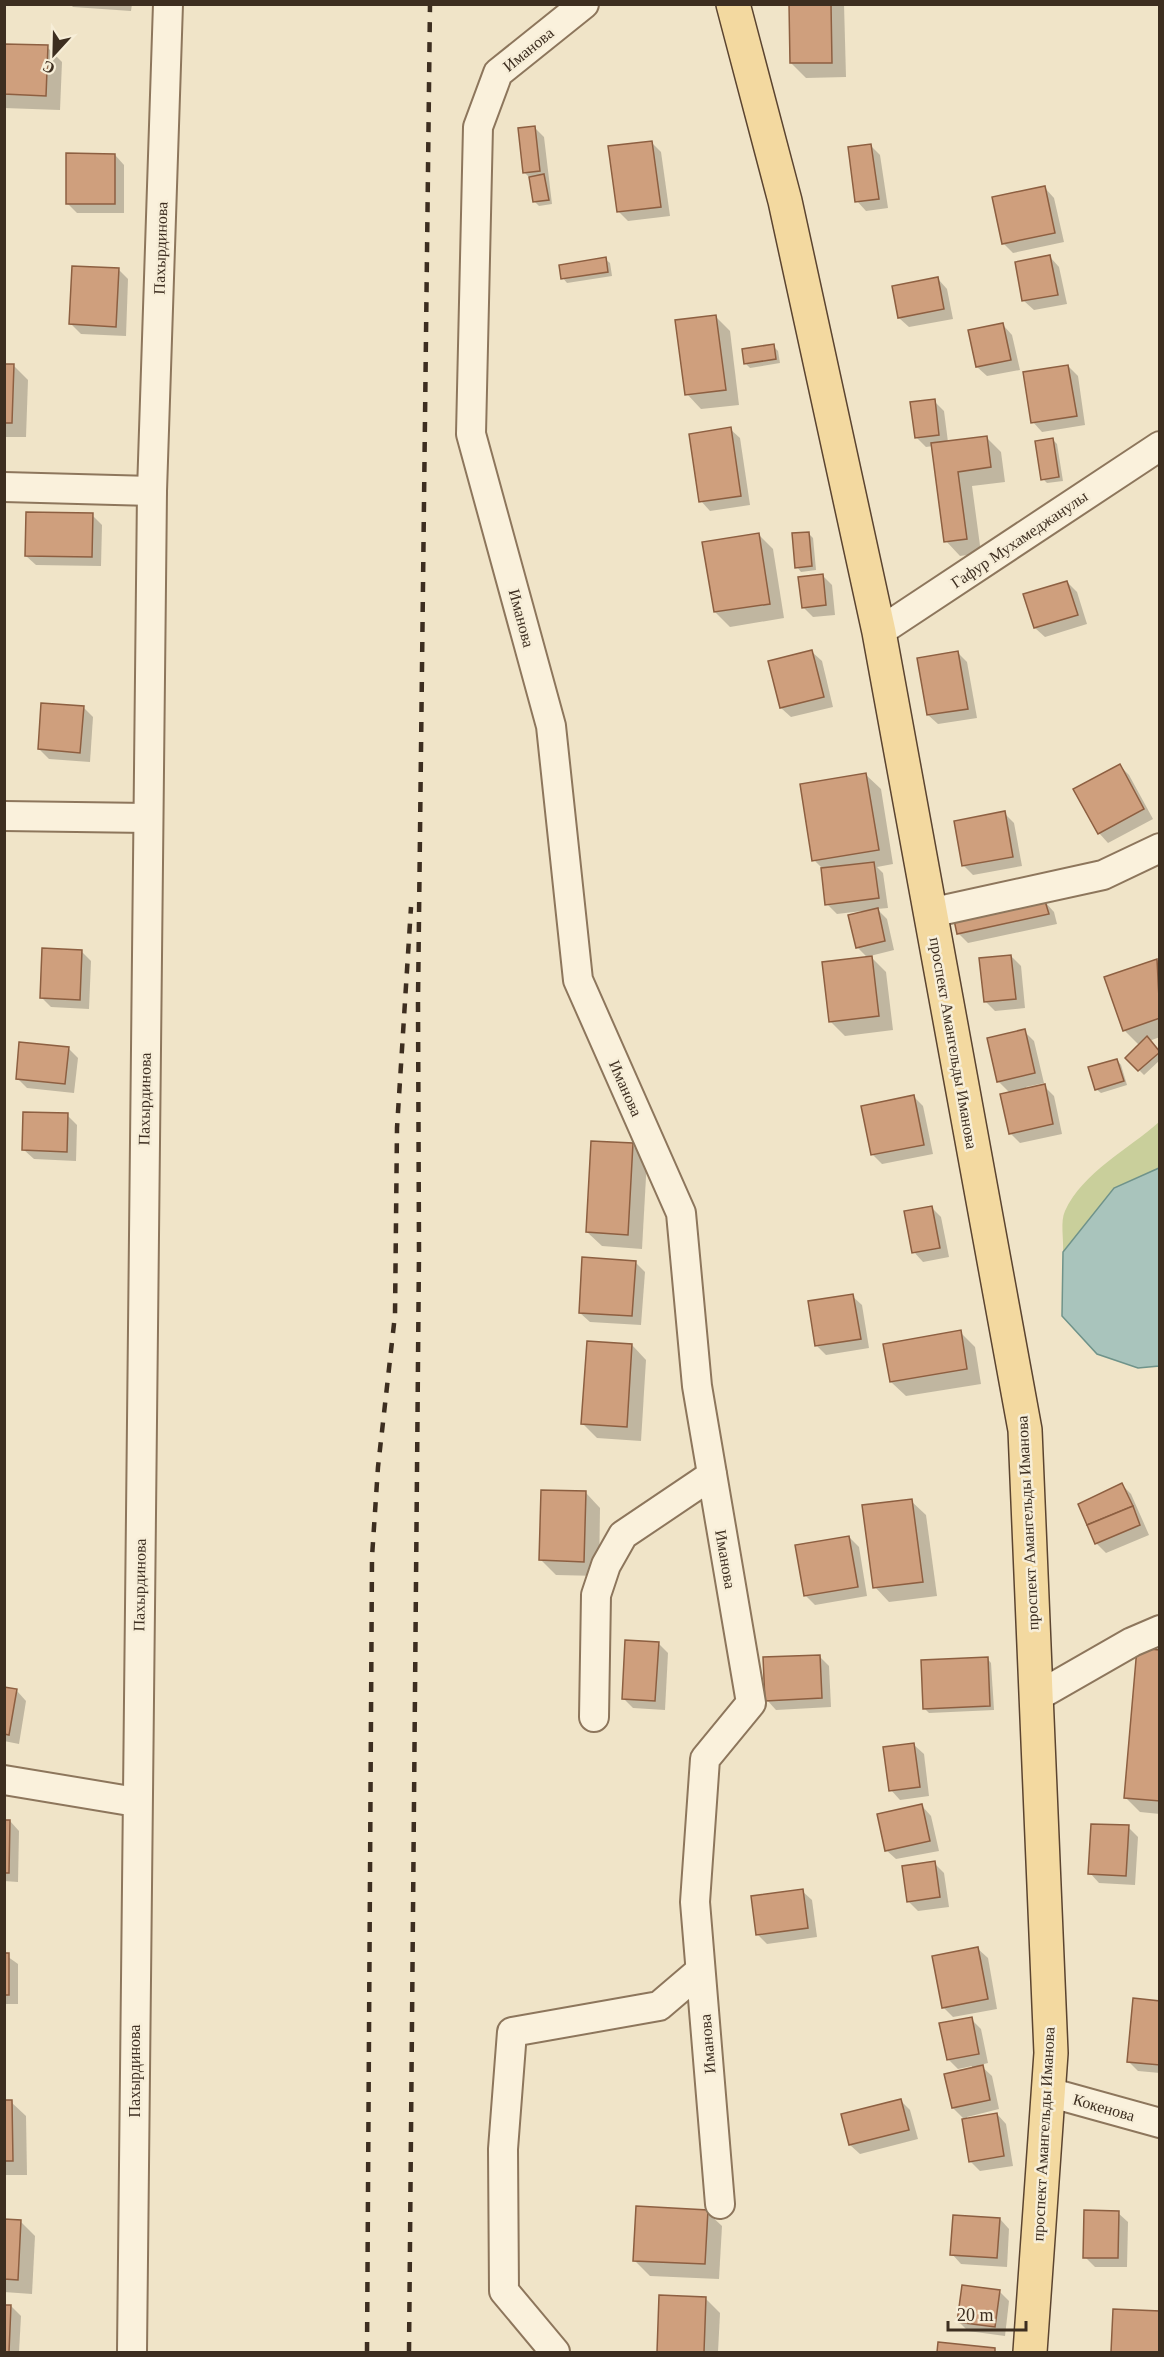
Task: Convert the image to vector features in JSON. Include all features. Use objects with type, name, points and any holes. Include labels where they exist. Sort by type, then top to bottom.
[{"type":"main road","points":[[733,4],[785,201],[879,632]]},
{"type":"main road","name":"проспект Амангельды Иманова","points":[[879,632],[1025,1430],[1051,2053],[1030,2352]]},
{"type":"street","name":"Пахырдинова","points":[[132,2352],[136,1802],[152,491],[168,4]]},
{"type":"street","name":"Иманова","points":[[584,4],[498,73],[478,128],[471,434],[551,726],[578,980],[681,1213],[697,1386],[751,1703],[705,1759],[695,1902],[720,2204]]},
{"type":"street","name":"Гафур Мухамеджанулы","points":[[879,632],[1160,446]]},
{"type":"street","points":[[4,487],[152,491]]},
{"type":"street","points":[[4,816],[148,818]]},
{"type":"street","points":[[930,913],[1103,875],[1160,848]]},
{"type":"street","points":[[594,1716],[597,1595],[606,1565],[624,1535],[712,1475]]},
{"type":"street","points":[[1036,1697],[1132,1642],[1160,1630]]},
{"type":"street","points":[[4,1780],[136,1802]]},
{"type":"street","points":[[555,2352],[504,2290],[503,2149],[512,2032],[659,2006],[700,1971]]},
{"type":"street","name":"Кокенова","points":[[1048,2092],[1160,2123]]},
{"type":"green space","points":[[1159,1122],[1159,1168],[1114,1188],[1063,1252],[1062,1225],[1065,1211],[1073,1197],[1095,1173]]},
{"type":"water","points":[[1159,1168],[1159,1366],[1138,1368],[1097,1354],[1062,1316],[1063,1252],[1114,1188]]},
{"type":"building","points":[[789,4],[831,4],[832,63],[790,63]]},
{"type":"building","points":[[4,44],[48,45],[46,96],[4,94]]},
{"type":"building","points":[[535,126],[540,171],[523,173],[518,128]]},
{"type":"building","points":[[652,141],[661,207],[617,212],[608,146]]},
{"type":"building","points":[[871,144],[879,199],[855,202],[848,147]]},
{"type":"building","points":[[66,153],[115,154],[115,204],[66,204]]},
{"type":"building","points":[[544,174],[549,200],[533,202],[529,177]]},
{"type":"building","points":[[1045,186],[1055,233],[1002,244],[992,197]]},
{"type":"building","points":[[1050,255],[1058,295],[1022,301],[1015,262]]},
{"type":"building","points":[[606,257],[608,272],[561,279],[559,265]]},
{"type":"building","points":[[72,266],[119,268],[116,327],[69,324]]},
{"type":"building","points":[[938,277],[944,309],[898,318],[892,286]]},
{"type":"building","points":[[716,315],[726,390],[685,395],[675,320]]},
{"type":"building","points":[[1003,323],[1011,360],[976,367],[968,330]]},
{"type":"building","points":[[774,344],[776,359],[744,364],[742,349]]},
{"type":"building","points":[[4,364],[14,364],[12,423],[4,423]]},
{"type":"building","points":[[1068,365],[1077,416],[1031,423],[1023,372]]},
{"type":"building","points":[[935,399],[939,435],[915,438],[910,402]]},
{"type":"building","points":[[731,427],[741,496],[699,502],[689,434]]},
{"type":"building","points":[[987,436],[991,467],[958,472],[967,539],[944,542],[931,443]]},
{"type":"building","points":[[1053,438],[1059,477],[1041,480],[1035,441]]},
{"type":"building","points":[[26,512],[93,513],[92,557],[25,556]]},
{"type":"building","points":[[809,532],[812,566],[795,568],[792,533]]},
{"type":"building","points":[[759,533],[770,604],[714,612],[702,542]]},
{"type":"building","points":[[823,574],[826,605],[802,608],[798,577]]},
{"type":"building","points":[[1067,581],[1078,615],[1034,628],[1023,594]]},
{"type":"building","points":[[812,650],[824,697],[780,708],[768,661]]},
{"type":"building","points":[[958,651],[968,709],[927,715],[917,658]]},
{"type":"building","points":[[41,703],[84,706],[80,753],[38,749]]},
{"type":"building","points":[[1120,764],[1144,809],[1098,834],[1073,789]]},
{"type":"building","points":[[866,773],[879,850],[812,861],[800,784]]},
{"type":"building","points":[[1005,811],[1013,857],[962,866],[954,821]]},
{"type":"building","points":[[874,862],[879,898],[825,905],[821,868]]},
{"type":"building","points":[[1045,901],[1049,914],[957,934],[954,920]]},
{"type":"building","points":[[878,908],[885,941],[856,948],[848,915]]},
{"type":"building","points":[[42,948],[82,950],[80,1000],[40,998]]},
{"type":"building","points":[[1011,955],[1016,999],[984,1002],[979,958]]},
{"type":"building","points":[[872,956],[879,1016],[829,1022],[822,962]]},
{"type":"building","points":[[1157,959],[1160,1018],[1123,1031],[1104,977]]},
{"type":"building","points":[[1025,1029],[1035,1073],[997,1082],[987,1038]]},
{"type":"building","points":[[1147,1036],[1160,1052],[1138,1071],[1125,1058]]},
{"type":"building","points":[[19,1042],[69,1047],[65,1084],[16,1079]]},
{"type":"building","points":[[1117,1059],[1124,1081],[1095,1090],[1088,1067]]},
{"type":"building","points":[[1045,1084],[1053,1124],[1009,1134],[1000,1094]]},
{"type":"building","points":[[914,1095],[924,1145],[871,1155],[861,1106]]},
{"type":"building","points":[[23,1112],[68,1113],[67,1152],[22,1150]]},
{"type":"building","points":[[591,1141],[633,1143],[628,1235],[586,1232]]},
{"type":"building","points":[[932,1206],[940,1248],[912,1253],[904,1211]]},
{"type":"building","points":[[582,1257],[636,1261],[632,1316],[579,1313]]},
{"type":"building","points":[[853,1294],[861,1339],[815,1346],[808,1301]]},
{"type":"building","points":[[961,1330],[967,1369],[890,1382],[883,1344]]},
{"type":"building","points":[[587,1341],[632,1344],[627,1427],[581,1424]]},
{"type":"building","points":[[1122,1483],[1133,1506],[1087,1525],[1078,1504]]},
{"type":"building","points":[[541,1490],[586,1491],[584,1562],[539,1560]]},
{"type":"building","points":[[912,1499],[923,1582],[873,1588],[862,1505]]},
{"type":"building","points":[[1133,1506],[1140,1525],[1095,1544],[1087,1525]]},
{"type":"building","points":[[849,1536],[858,1587],[804,1596],[795,1545]]},
{"type":"building","points":[[625,1640],[659,1642],[655,1701],[622,1699]]},
{"type":"building","points":[[1137,1648],[1160,1650],[1160,1801],[1124,1798]]},
{"type":"building","points":[[820,1655],[822,1698],[765,1701],[763,1657]]},
{"type":"building","points":[[988,1657],[990,1706],[923,1709],[921,1660]]},
{"type":"building","points":[[4,1687],[17,1689],[9,1735],[4,1734]]},
{"type":"building","points":[[914,1743],[920,1787],[889,1791],[883,1747]]},
{"type":"building","points":[[922,1804],[930,1841],[885,1851],[877,1814]]},
{"type":"building","points":[[4,1820],[10,1820],[9,1873],[4,1873]]},
{"type":"building","points":[[1091,1824],[1129,1825],[1126,1876],[1088,1874]]},
{"type":"building","points":[[935,1861],[940,1897],[907,1902],[902,1866]]},
{"type":"building","points":[[803,1889],[808,1928],[756,1935],[751,1896]]},
{"type":"building","points":[[978,1947],[988,1999],[942,2008],[932,1956]]},
{"type":"building","points":[[4,1953],[9,1953],[9,1995],[4,1995]]},
{"type":"building","points":[[1133,1998],[1160,2001],[1160,2065],[1127,2062]]},
{"type":"building","points":[[972,2017],[979,2054],[947,2060],[939,2023]]},
{"type":"building","points":[[983,2065],[990,2100],[952,2108],[944,2074]]},
{"type":"building","points":[[901,2099],[909,2130],[849,2145],[841,2114]]},
{"type":"building","points":[[4,2100],[12,2100],[13,2161],[4,2161]]},
{"type":"building","points":[[997,2113],[1004,2156],[969,2162],[962,2119]]},
{"type":"building","points":[[636,2206],[708,2210],[705,2264],[633,2261]]},
{"type":"building","points":[[1084,2210],[1119,2211],[1118,2258],[1083,2258]]},
{"type":"building","points":[[953,2215],[1000,2218],[997,2258],[950,2255]]},
{"type":"building","points":[[4,2219],[21,2220],[18,2280],[4,2279]]},
{"type":"building","points":[[962,2285],[1000,2290],[995,2327],[957,2322]]},
{"type":"building","points":[[659,2295],[706,2297],[704,2352],[657,2352]]},
{"type":"building","points":[[4,2305],[11,2305],[9,2352],[4,2352]]},
{"type":"building","points":[[1113,2309],[1160,2311],[1160,2352],[1111,2352]]},
{"type":"building","points":[[938,2342],[995,2348],[995,2352],[937,2352]]},
{"type":"railway","points":[[409,2352],[419,1252],[418,1000],[430,4]]},
{"type":"railway","points":[[367,2352],[372,1557],[378,1467],[395,1315],[397,1128],[411,907]]}]
